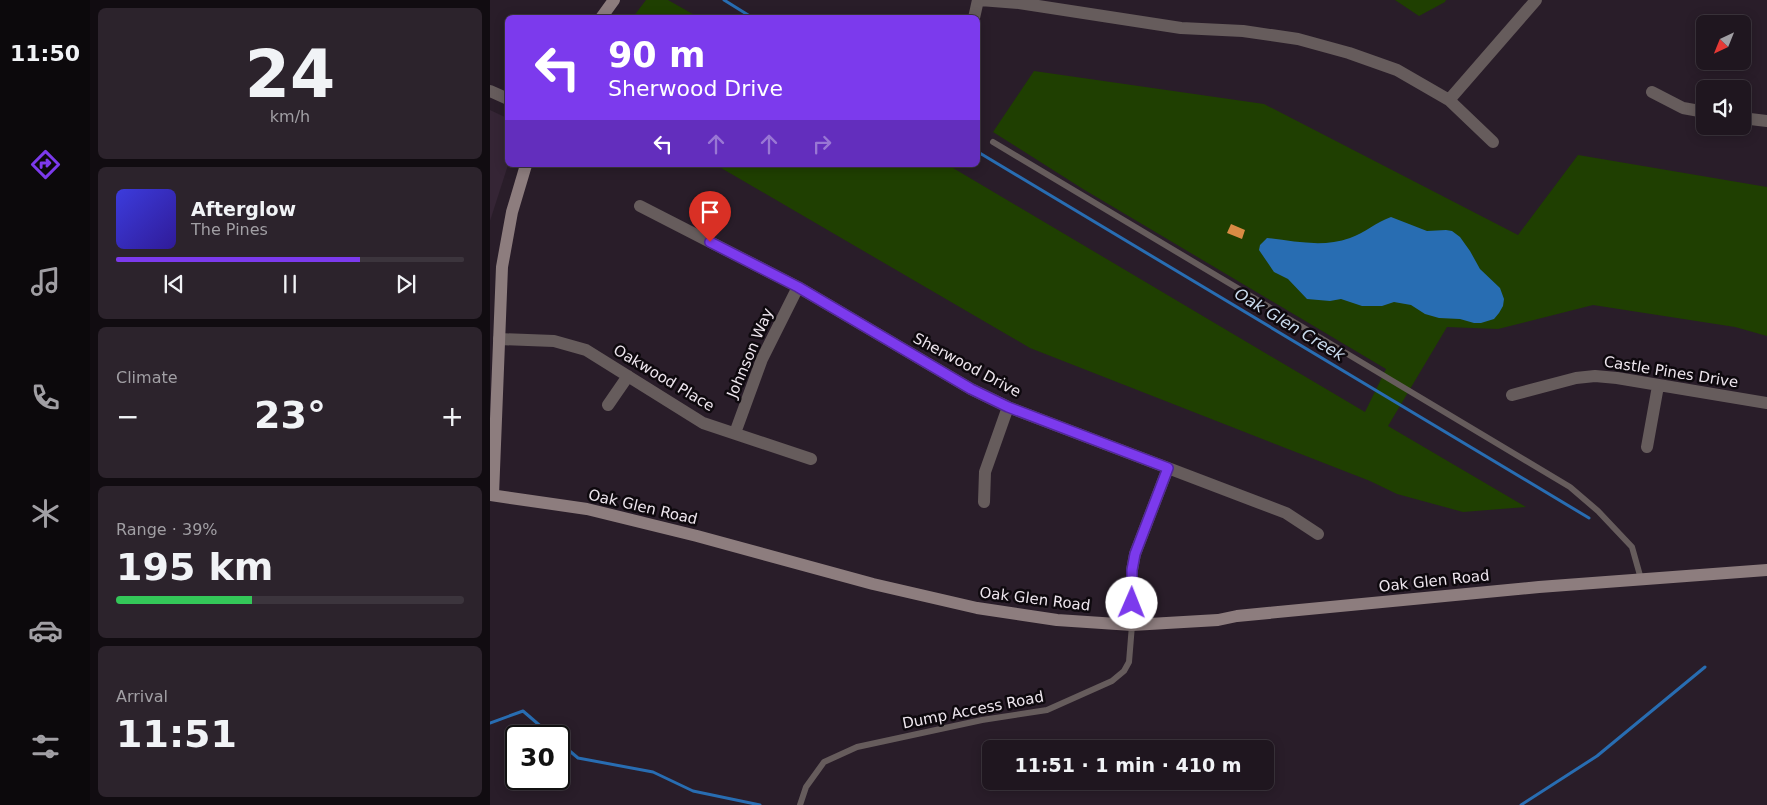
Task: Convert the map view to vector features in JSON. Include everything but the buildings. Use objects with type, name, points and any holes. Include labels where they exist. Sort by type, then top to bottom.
[{"type":"main road","points":[[603,15],[614,0]]},
{"type":"main road","points":[[492,495],[502,267],[512,212],[525,167]]},
{"type":"main road","name":"Oak Glen Road","points":[[492,495],[587,510],[697,536],[873,584],[977,608],[1057,620],[1132,625],[1218,620],[1237,616],[1519,588],[1767,570]]},
{"type":"street","points":[[975,15],[979,0],[1019,3],[1181,28],[1243,31],[1298,39],[1349,53],[1397,70],[1449,100],[1494,142]]},
{"type":"street","points":[[1449,100],[1536,0]]},
{"type":"street","points":[[490,91],[505,98]]},
{"type":"street","points":[[1652,92],[1683,108],[1696,110]]},
{"type":"street","points":[[1751,119],[1767,121]]},
{"type":"street","name":"Sherwood Drive","points":[[640,206],[798,287],[963,384],[1008,407],[1286,513],[1318,534]]},
{"type":"street","name":"Johnson Way","points":[[735,433],[762,359],[798,287]]},
{"type":"street","name":"Oakwood Place","points":[[499,339],[554,341],[586,350],[703,423],[812,459]]},
{"type":"street","points":[[608,404],[628,376]]},
{"type":"street","name":"Castle Pines Drive","points":[[1512,395],[1576,378],[1595,376],[1767,403]]},
{"type":"street","points":[[1648,447],[1658,386]]},
{"type":"street","points":[[984,502],[985,472],[1008,407]]},
{"type":"street","points":[[1132,625],[1132,570],[1135,554],[1168,468]]},
{"type":"lane","points":[[993,142],[1570,487],[1598,511],[1632,547],[1641,579]]},
{"type":"lane","name":"Dump Access Road","points":[[800,805],[806,787],[824,762],[857,747],[982,720],[1047,710],[1112,681],[1124,671],[1129,662],[1132,625]]},
{"type":"shaded area","points":[[490,110],[505,117],[505,167],[507,167],[490,221]]},
{"type":"green space","points":[[646,0],[668,0],[694,15],[635,15]]},
{"type":"green space","points":[[1395,0],[1446,0],[1419,16]]},
{"type":"green space","points":[[1034,71],[1264,104],[1518,235],[1578,155],[1767,187],[1767,336],[1735,327],[1593,305],[1498,329],[1447,327],[1388,426],[1526,507],[1463,512],[1397,494],[1370,481],[1030,348],[719,167],[951,167],[1365,412],[1386,369],[1083,189],[993,132]]},
{"type":"water","points":[[1391,217],[1427,231],[1452,231],[1460,237],[1480,269],[1500,288],[1504,299],[1503,306],[1494,319],[1474,323],[1460,319],[1439,318],[1425,314],[1411,305],[1394,302],[1382,306],[1362,306],[1341,299],[1330,301],[1307,299],[1288,279],[1274,272],[1259,250],[1260,245],[1267,238],[1308,243],[1340,241],[1355,236]]},
{"type":"waterway","name":"Oak Glen Creek","points":[[724,0],[748,15]]},
{"type":"waterway","name":"Oak Glen Creek","points":[[980,153],[1589,518]]},
{"type":"waterway","points":[[1521,805],[1597,756],[1705,667]]},
{"type":"waterway","points":[[490,723],[523,711],[539,725]]},
{"type":"waterway","points":[[570,751],[578,758],[653,772],[693,791],[760,805]]},
{"type":"route","points":[[710,242],[798,287],[971,389],[1008,407],[1168,468],[1135,554],[1132,570],[1132,603]]}]
